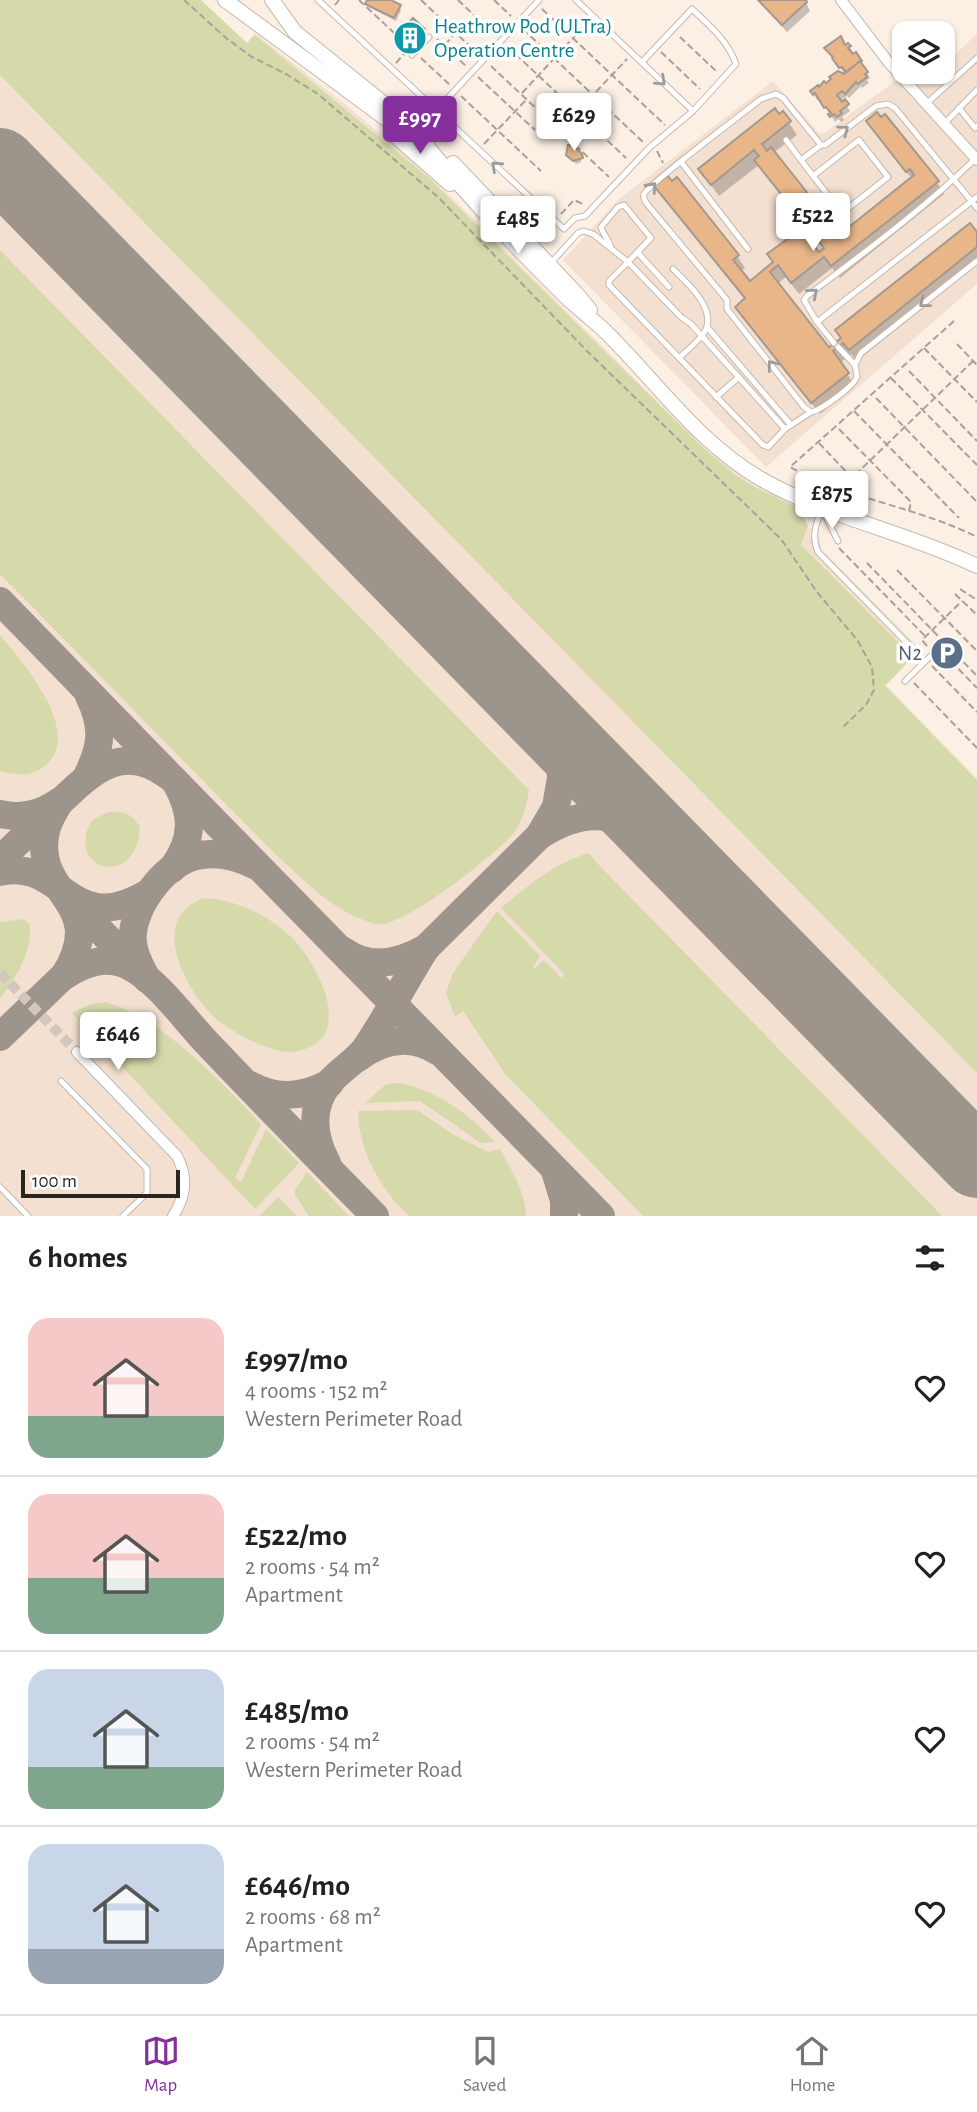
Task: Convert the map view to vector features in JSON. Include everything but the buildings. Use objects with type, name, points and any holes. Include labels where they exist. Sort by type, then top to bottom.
[{"type":"street","points":[[225,0],[346,91],[427,147],[451,160]]},
{"type":"street","points":[[272,0],[295,32],[451,160],[578,294],[607,334]]},
{"type":"street","points":[[841,0],[889,63],[976,159]]},
{"type":"street","points":[[346,91],[494,222]]},
{"type":"street","points":[[411,126],[494,222],[565,296],[607,334],[694,428],[737,464],[761,479],[822,508],[938,547],[977,566]]},
{"type":"street","points":[[77,1052],[177,1156],[185,1183],[182,1200],[173,1216]]},
{"type":"lane","points":[[318,0],[435,112],[564,229],[575,218],[585,216],[616,180],[693,111],[736,64],[732,53],[718,34],[692,9],[642,62]]},
{"type":"lane","points":[[435,112],[539,0]]},
{"type":"lane","points":[[576,0],[693,111]]},
{"type":"lane","points":[[413,54],[429,37]]},
{"type":"lane","points":[[926,104],[977,58]]},
{"type":"lane","points":[[944,124],[977,90]]},
{"type":"lane","points":[[811,412],[804,407],[727,309],[727,300],[647,204],[644,194],[652,184],[761,99],[776,94],[783,98],[821,145]]},
{"type":"lane","points":[[801,160],[876,106],[888,104],[895,108],[954,180],[974,199],[977,208]]},
{"type":"lane","points":[[959,108],[975,128],[977,126]]},
{"type":"lane","points":[[786,140],[813,176],[842,213],[888,177],[859,140],[813,176]]},
{"type":"lane","points":[[611,248],[609,238],[602,232],[601,227],[611,214],[624,205],[651,235],[650,241],[609,281],[609,285],[763,445],[768,447],[785,429],[811,412],[821,410],[855,381],[858,374],[855,365],[817,322],[804,300],[880,241],[976,159]]},
{"type":"lane","points":[[681,162],[748,249]]},
{"type":"lane","points":[[817,322],[974,199]]},
{"type":"lane","points":[[550,264],[580,231],[593,234],[628,262],[702,336],[785,429]]},
{"type":"lane","points":[[638,253],[669,286]]},
{"type":"lane","points":[[855,365],[861,353],[977,261]]},
{"type":"lane","points":[[673,269],[699,297],[707,314],[707,327],[702,336],[679,358]]},
{"type":"lane","points":[[707,327],[792,425]]},
{"type":"lane","points":[[716,397],[738,377]]},
{"type":"lane","points":[[822,508],[838,545]]},
{"type":"lane","points":[[822,508],[814,530],[814,543],[818,552],[915,651]]},
{"type":"lane","points":[[905,681],[942,645]]},
{"type":"lane","points":[[61,1081],[147,1169],[147,1192],[123,1216]]},
{"type":"lane","points":[[0,1187],[28,1216]]},
{"type":"path","points":[[184,0],[226,38],[252,57],[318,94],[439,198],[588,352],[781,539],[825,602],[858,641],[872,667],[874,690],[866,705],[842,728]]},
{"type":"path","points":[[359,0],[413,54],[450,86]]},
{"type":"path","points":[[421,0],[480,55]]},
{"type":"path","points":[[457,0],[497,37]]},
{"type":"path","points":[[494,0],[514,19]]},
{"type":"path","points":[[541,9],[664,124]]},
{"type":"path","points":[[521,94],[594,17]]},
{"type":"path","points":[[523,28],[646,145]]},
{"type":"path","points":[[672,30],[720,74]]},
{"type":"path","points":[[444,46],[456,33]]},
{"type":"path","points":[[506,46],[629,161]]},
{"type":"path","points":[[654,49],[703,92]]},
{"type":"path","points":[[560,130],[632,53]]},
{"type":"path","points":[[488,63],[616,180]]},
{"type":"path","points":[[477,77],[535,130]]},
{"type":"path","points":[[460,95],[541,171]]},
{"type":"path","points":[[479,150],[526,99]]},
{"type":"path","points":[[555,220],[574,200],[582,204],[589,203]]},
{"type":"path","points":[[954,321],[790,467],[818,482],[909,511],[977,537]]},
{"type":"path","points":[[957,344],[977,365]]},
{"type":"path","points":[[924,348],[977,402]]},
{"type":"path","points":[[852,478],[973,361]]},
{"type":"path","points":[[909,371],[977,441]]},
{"type":"path","points":[[891,377],[977,466]]},
{"type":"path","points":[[876,398],[977,502]]},
{"type":"path","points":[[854,410],[959,518]]},
{"type":"path","points":[[839,429],[911,502],[909,511]]},
{"type":"path","points":[[817,442],[859,484]]},
{"type":"path","points":[[838,545],[926,637]]},
{"type":"path","points":[[867,563],[977,676]]},
{"type":"path","points":[[898,570],[977,651]]},
{"type":"path","points":[[960,589],[977,600]]},
{"type":"path","points":[[955,594],[977,615]]},
{"type":"path","points":[[934,652],[922,640],[962,601]]},
{"type":"path","points":[[943,653],[977,688]]},
{"type":"path","points":[[931,665],[977,712]]},
{"type":"path","points":[[913,682],[977,748]]},
{"type":"shaded area","points":[[0,0],[246,44],[255,33],[430,176],[705,448],[755,486],[798,506],[809,528],[818,530],[821,549],[919,648],[885,684],[977,779],[977,1216],[0,1216]]},
{"type":"shaded area","points":[[977,34],[977,284],[766,467],[563,260],[619,199],[773,81],[819,133],[824,133],[892,83],[955,84],[955,55]]},
{"type":"green space","points":[[0,0],[201,0],[247,43],[255,35],[431,180],[701,446],[735,475],[798,508],[808,526],[801,545],[913,657],[885,686],[977,780],[977,1073],[0,75]]},
{"type":"green space","points":[[0,250],[529,790],[524,814],[512,835],[468,874],[425,904],[388,923],[376,924],[344,911],[316,891],[264,843],[0,574]]},
{"type":"green space","points":[[0,635],[44,696],[58,731],[57,748],[49,762],[32,773],[14,774],[0,771]]},
{"type":"green space","points":[[108,812],[127,814],[140,827],[137,845],[132,854],[118,866],[109,867],[94,861],[85,846],[90,823]]},
{"type":"green space","points":[[589,853],[942,1216],[643,1216],[506,1075],[463,1011],[455,1017],[446,993],[453,973],[497,911],[540,956],[534,969],[544,960],[561,978],[564,974],[501,908],[553,869]]},
{"type":"green space","points":[[204,898],[228,902],[253,911],[285,932],[305,953],[323,987],[328,1005],[329,1022],[323,1036],[311,1047],[290,1052],[270,1049],[226,1026],[199,1000],[181,969],[174,935],[178,920],[187,907]]},
{"type":"green space","points":[[24,919],[30,925],[26,955],[0,999],[0,922]]},
{"type":"green space","points":[[105,1002],[149,1022],[169,1037],[209,1070],[261,1124],[235,1178],[241,1182],[266,1129],[299,1163],[255,1209],[72,1013],[91,1004]]},
{"type":"green space","points":[[396,1083],[437,1096],[463,1113],[495,1142],[481,1143],[420,1101],[365,1103],[385,1085]]},
{"type":"green space","points":[[417,1110],[454,1135],[488,1152],[500,1149],[521,1190],[526,1216],[409,1216],[389,1194],[373,1168],[362,1140],[358,1111]]},
{"type":"green space","points":[[307,1172],[349,1216],[309,1216],[295,1195],[295,1190]]},
{"type":"green space","points":[[278,1197],[297,1216],[259,1216]]},
{"type":"taxiway","points":[[0,601],[175,781],[185,804],[189,825],[185,847],[172,869]]},
{"type":"taxiway","points":[[87,776],[96,755],[99,736],[97,717],[89,696]]},
{"type":"taxiway","points":[[344,951],[364,961],[385,962],[395,961],[426,948],[539,836],[556,807],[561,778],[559,758],[551,735],[529,703]]},
{"type":"taxiway","points":[[0,860],[96,771],[125,761],[140,762],[157,769],[175,781],[601,1216]]},
{"type":"taxiway","points":[[0,814],[32,814],[60,801],[47,827],[44,853],[49,871],[75,914],[79,931],[76,951],[64,976]]},
{"type":"taxiway","points":[[539,836],[570,821],[598,816],[626,822],[658,835]]},
{"type":"taxiway","points":[[147,979],[135,952],[133,930],[143,903],[161,878],[184,860],[196,856],[226,855],[254,865]]},
{"type":"taxiway","points":[[0,872],[21,871],[39,876],[84,903],[101,907],[122,905],[148,893]]},
{"type":"taxiway","points":[[73,903],[138,969]]},
{"type":"taxiway","points":[[327,1163],[315,1122],[323,1091],[365,1049],[426,948]]},
{"type":"taxiway","points":[[64,976],[79,967],[104,961],[120,963],[140,973],[161,991],[229,1066],[375,1216]]},
{"type":"taxiway","points":[[0,1037],[76,964]]},
{"type":"taxiway","points":[[358,1058],[377,1047],[396,1041],[417,1042],[437,1051]]},
{"type":"taxiway","points":[[250,1085],[270,1093],[290,1095],[330,1083]]},
{"type":"taxiway","points":[[555,1171],[564,1200],[564,1216]]},
{"type":"runway","points":[[0,164],[977,1162]]},
{"type":"tunnel","points":[[0,973],[77,1052]]},
{"type":"place","name":"Heathrow Pod (ULTra) Operation Centre","points":[[410,38]]},
{"type":"place","name":"N2","points":[[947,653]]}]
